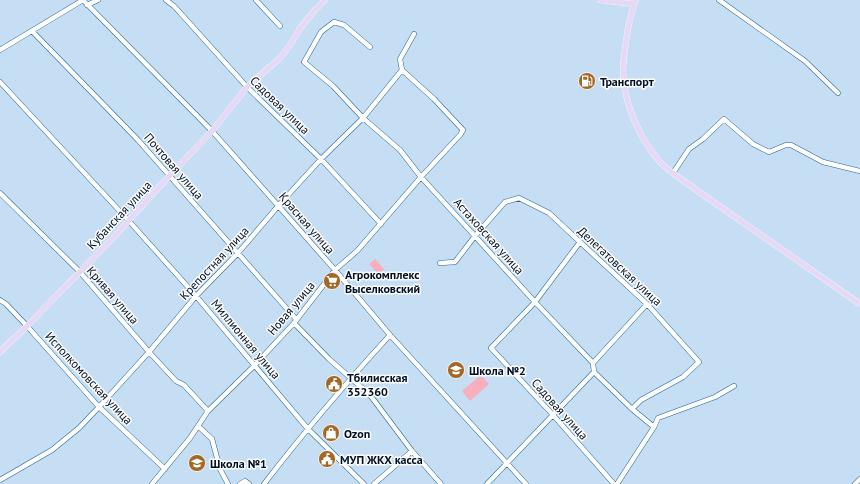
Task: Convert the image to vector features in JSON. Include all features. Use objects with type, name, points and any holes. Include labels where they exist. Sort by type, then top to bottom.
[{"type":"main road","name":"Кубанская улица","points":[[0,352],[129,221],[212,131],[247,87],[280,58],[301,27],[325,0]]},
{"type":"main road","points":[[600,0],[635,2],[627,30],[624,63],[624,86],[634,120],[643,139],[660,162],[695,189],[860,304]]},
{"type":"street","name":"Красная улица","points":[[83,0],[212,131],[279,205],[390,335],[526,484]]},
{"type":"street","points":[[0,50],[83,0]]},
{"type":"street","points":[[88,5],[98,0]]},
{"type":"street","name":"Садовая улица","points":[[166,0],[174,6],[247,87],[321,159],[381,224]]},
{"type":"street","points":[[256,0],[280,26]]},
{"type":"street","points":[[719,0],[805,61],[838,93]]},
{"type":"street","name":"Астаховская улица","points":[[370,47],[344,25],[334,22],[321,32],[304,62],[334,86],[363,118],[400,150],[421,177],[593,363]]},
{"type":"street","name":"Почтовая улица","points":[[32,31],[170,175],[329,359],[370,395],[412,451],[441,484]]},
{"type":"street","points":[[402,70],[400,59],[414,34]]},
{"type":"street","name":"Крепостная улица","points":[[0,480],[52,450],[79,428],[149,352],[196,296],[238,253],[321,159],[363,118],[402,70]]},
{"type":"street","name":"Новая улица","points":[[152,484],[208,411],[254,366],[295,321],[335,270],[357,251],[421,177],[460,135],[463,130],[434,99],[402,70]]},
{"type":"street","name":"Миллионная улица","points":[[0,82],[129,221],[196,296],[308,428],[364,484]]},
{"type":"street","points":[[673,173],[689,149],[703,139],[724,119],[753,144],[769,152],[786,145],[791,145],[823,162],[860,171]]},
{"type":"street","name":"Кривая улица","points":[[0,193],[80,272],[149,352],[176,381],[184,385],[208,411]]},
{"type":"street","name":"Делегатовская улица","points":[[475,236],[505,202],[519,198],[548,213],[647,304],[699,362],[683,377],[641,400],[632,409]]},
{"type":"street","points":[[440,262],[455,262],[475,236]]},
{"type":"street","points":[[535,302],[580,242]]},
{"type":"street","name":"Исполкомовская улица","points":[[0,300],[6,304],[27,326],[99,407],[165,469]]},
{"type":"street","name":"Садовая улица","points":[[535,302],[491,348],[615,484]]},
{"type":"street","points":[[647,304],[593,363],[594,372],[632,409],[654,427]]},
{"type":"street","points":[[265,484],[308,428],[390,335]]},
{"type":"street","points":[[487,484],[594,372]]},
{"type":"street","points":[[615,484],[654,427],[658,418],[714,397],[734,386]]},
{"type":"street","points":[[198,426],[212,440],[220,469],[228,484]]},
{"type":"street","points":[[374,484],[412,451]]},
{"type":"street","points":[[855,484],[860,479]]},
{"type":"street","points":[[240,484],[245,481],[249,484]]},
{"type":"shaded area","points":[[375,259],[384,269],[378,274],[369,264]]},
{"type":"shaded area","points":[[481,375],[489,384],[470,401],[462,391]]},
{"type":"place","name":"Транспорт","points":[[587,81]]},
{"type":"place","name":"Агрокомплекс Выселковский","points":[[332,281]]},
{"type":"place","name":"Школа №2","points":[[456,370]]},
{"type":"place","name":"Тбилисская 352360","points":[[334,384]]},
{"type":"place","name":"Ozon","points":[[331,433]]},
{"type":"place","name":"МУП ЖКХ касса","points":[[327,459]]},
{"type":"place","name":"Школа №1","points":[[197,463]]}]
